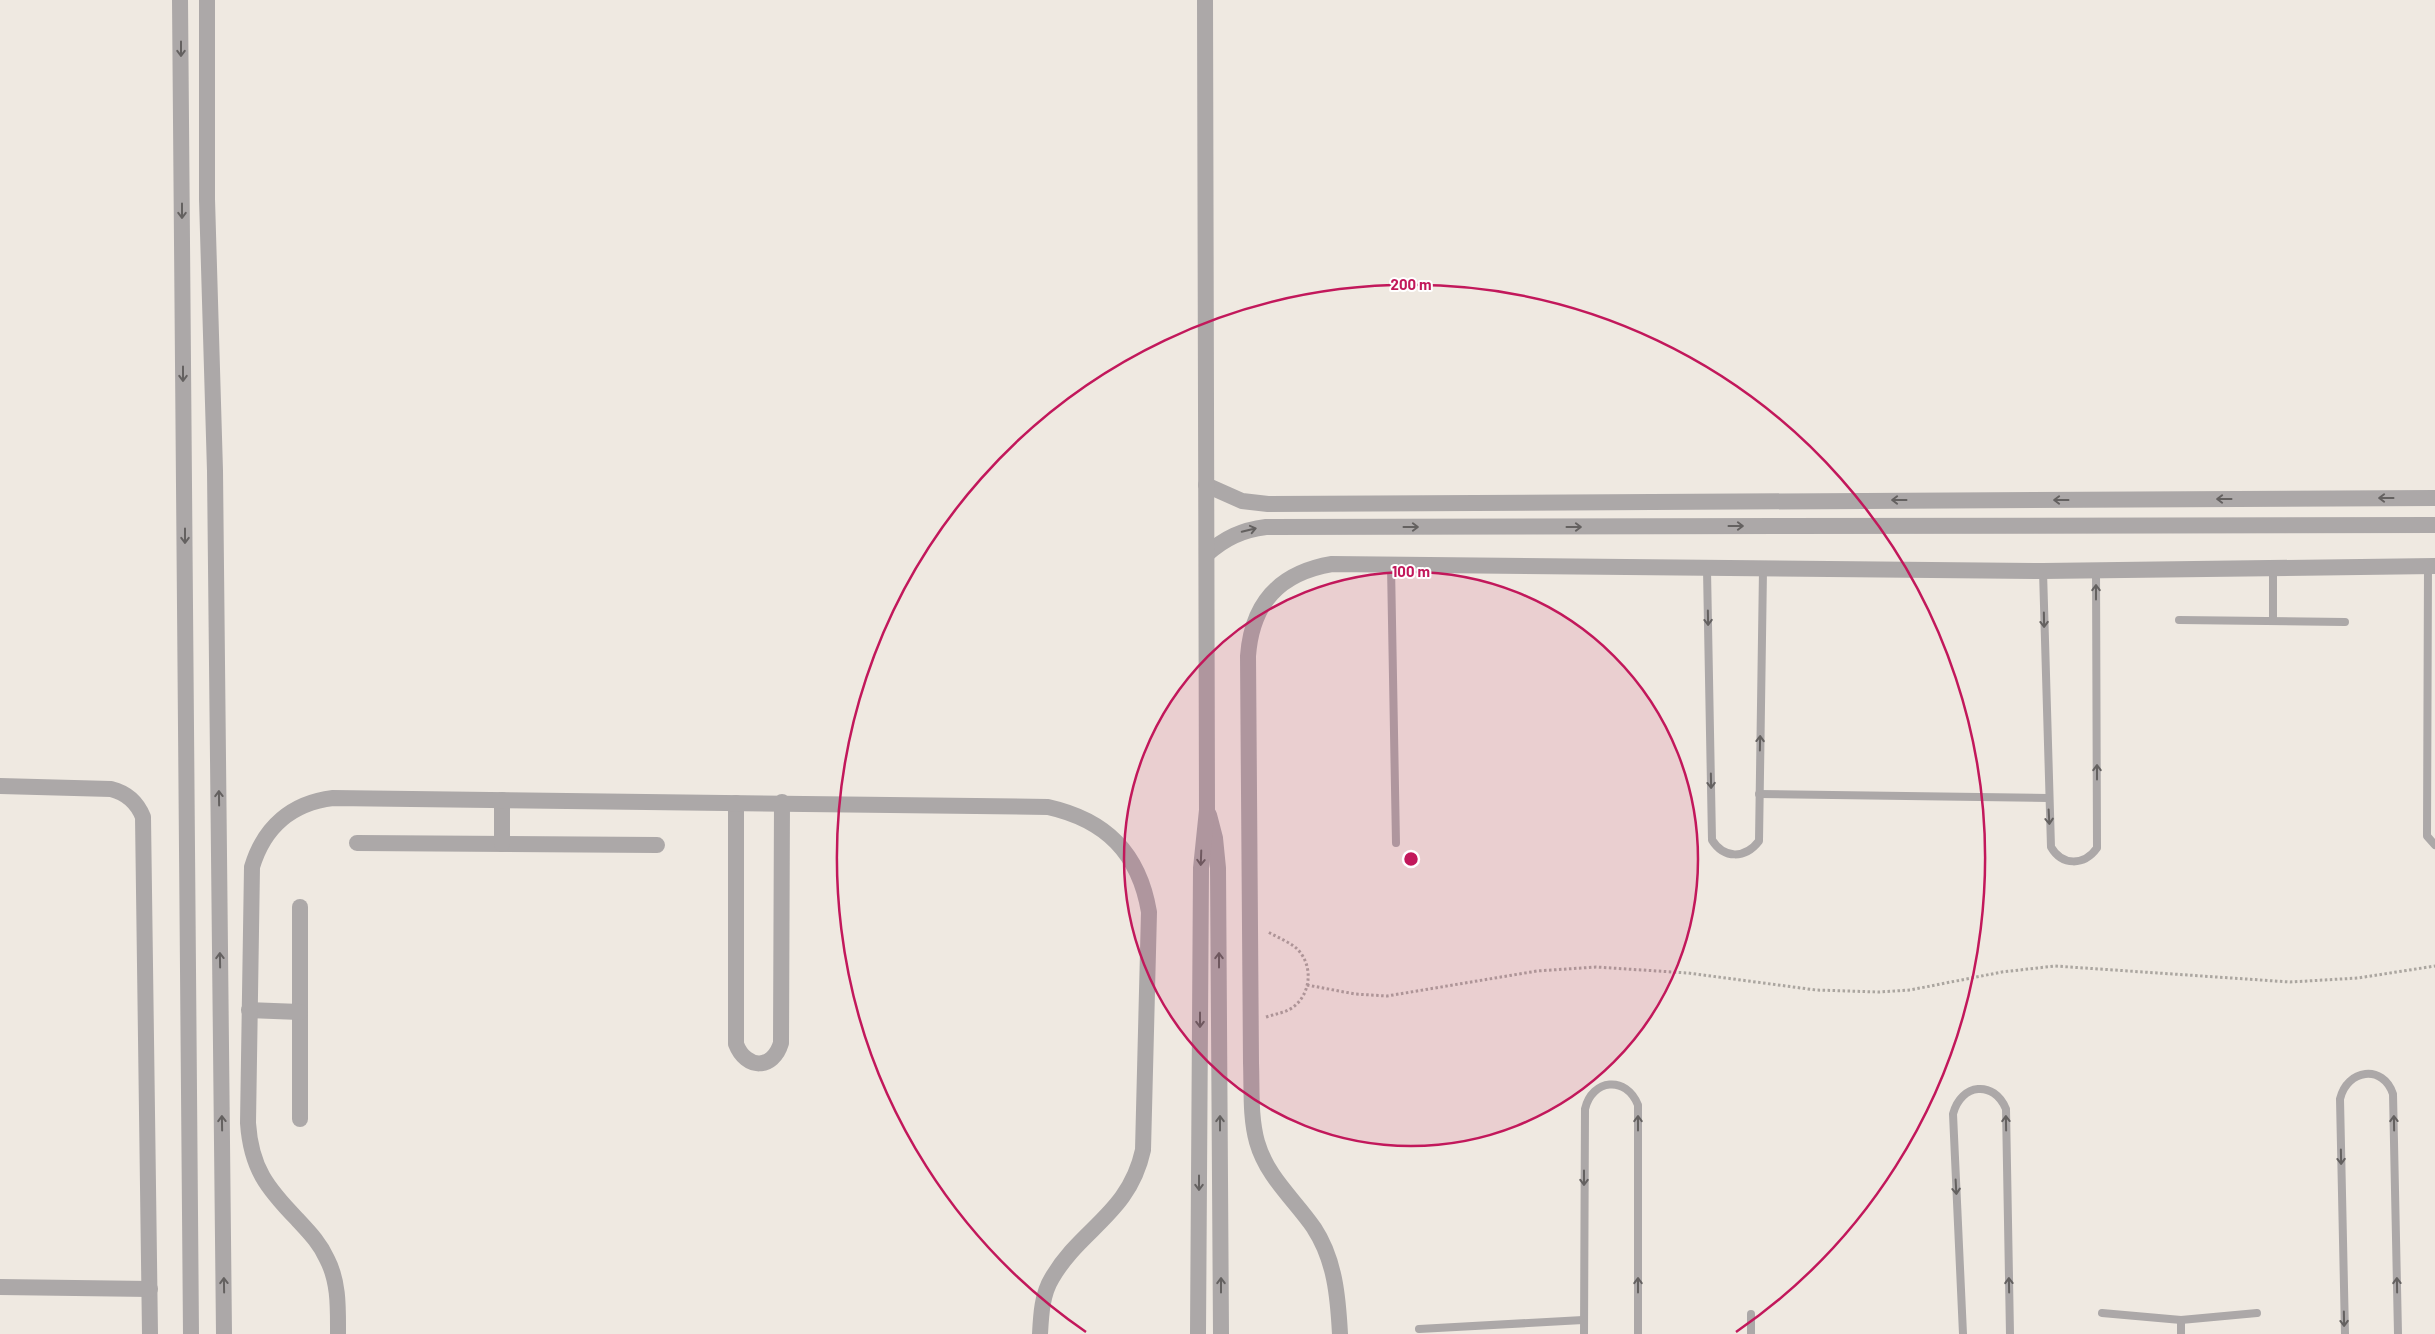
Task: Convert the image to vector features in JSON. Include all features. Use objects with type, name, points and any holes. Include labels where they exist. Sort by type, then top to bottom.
[{"type":"street","points":[[180,0],[191,1334]]},
{"type":"street","points":[[207,0],[207,199],[215,471],[224,1334]]},
{"type":"street","points":[[1198,1334],[1201,860],[1207,810],[1205,0]]},
{"type":"street","points":[[1206,485],[1242,501],[1268,504],[2435,498]]},
{"type":"street","points":[[1207,554],[1228,538],[1240,532],[1266,527],[2435,525]]},
{"type":"street","points":[[1340,1334],[1338,1292],[1332,1265],[1314,1228],[1277,1182],[1258,1144],[1252,1104],[1248,656],[1249,637],[1255,618],[1265,601],[1278,586],[1294,575],[1312,568],[1332,564],[1707,570],[2043,571],[2432,567]]},
{"type":"street","points":[[0,786],[111,789],[120,792],[134,801],[143,817],[150,1334]]},
{"type":"street","points":[[338,1334],[337,1290],[328,1260],[311,1233],[269,1190],[253,1158],[248,1123],[252,867],[263,841],[281,819],[305,804],[333,798],[782,802],[1048,807],[1085,818],[1102,828],[1117,842],[1139,874],[1146,893],[1149,912],[1145,1126],[1140,1162],[1134,1179],[1111,1214],[1070,1253],[1052,1278],[1044,1296],[1040,1334]]},
{"type":"street","points":[[502,800],[502,844]]},
{"type":"street","points":[[736,803],[736,1044],[746,1060],[754,1064],[772,1060],[779,1052],[781,1044],[782,802]]},
{"type":"street","points":[[1207,810],[1215,838],[1218,868],[1221,1334]]},
{"type":"street","points":[[357,843],[657,845]]},
{"type":"street","points":[[300,907],[300,1120]]},
{"type":"street","points":[[249,1010],[300,1012]]},
{"type":"street","points":[[0,1288],[150,1289]]},
{"type":"lane","points":[[1392,566],[1396,843]]},
{"type":"lane","points":[[2432,567],[2427,836],[2435,845]]},
{"type":"lane","points":[[2273,568],[2273,621]]},
{"type":"lane","points":[[1707,570],[1712,840],[1722,851],[1736,855],[1749,852],[1759,841],[1763,570]]},
{"type":"lane","points":[[2043,571],[2050,847],[2060,858],[2074,862],[2087,858],[2097,848],[2096,571]]},
{"type":"lane","points":[[2179,620],[2345,622]]},
{"type":"lane","points":[[1759,794],[2048,798]]},
{"type":"lane","points":[[2345,1334],[2340,1099],[2346,1083],[2353,1078],[2369,1074],[2387,1082],[2393,1094],[2398,1334]]},
{"type":"lane","points":[[1584,1334],[1585,1109],[1587,1101],[1597,1088],[1613,1084],[1631,1093],[1638,1105],[1638,1334]]},
{"type":"lane","points":[[1963,1334],[1953,1114],[1959,1098],[1973,1090],[1982,1089],[1995,1093],[2006,1110],[2010,1334]]},
{"type":"lane","points":[[2102,1313],[2182,1320],[2257,1313]]},
{"type":"lane","points":[[1750,1314],[1751,1334]]},
{"type":"lane","points":[[1419,1329],[1583,1320]]},
{"type":"lane","points":[[2181,1334],[2182,1320]]},
{"type":"path","points":[[1250,922],[1286,941],[1302,955],[1308,970],[1307,985],[1302,998],[1291,1008],[1251,1021]]},
{"type":"path","points":[[1307,985],[1355,994],[1387,996],[1537,972],[1596,967],[1688,973],[1816,990],[1880,992],[1910,990],[2002,972],[2055,966],[2290,982],[2358,978],[2435,966]]}]
